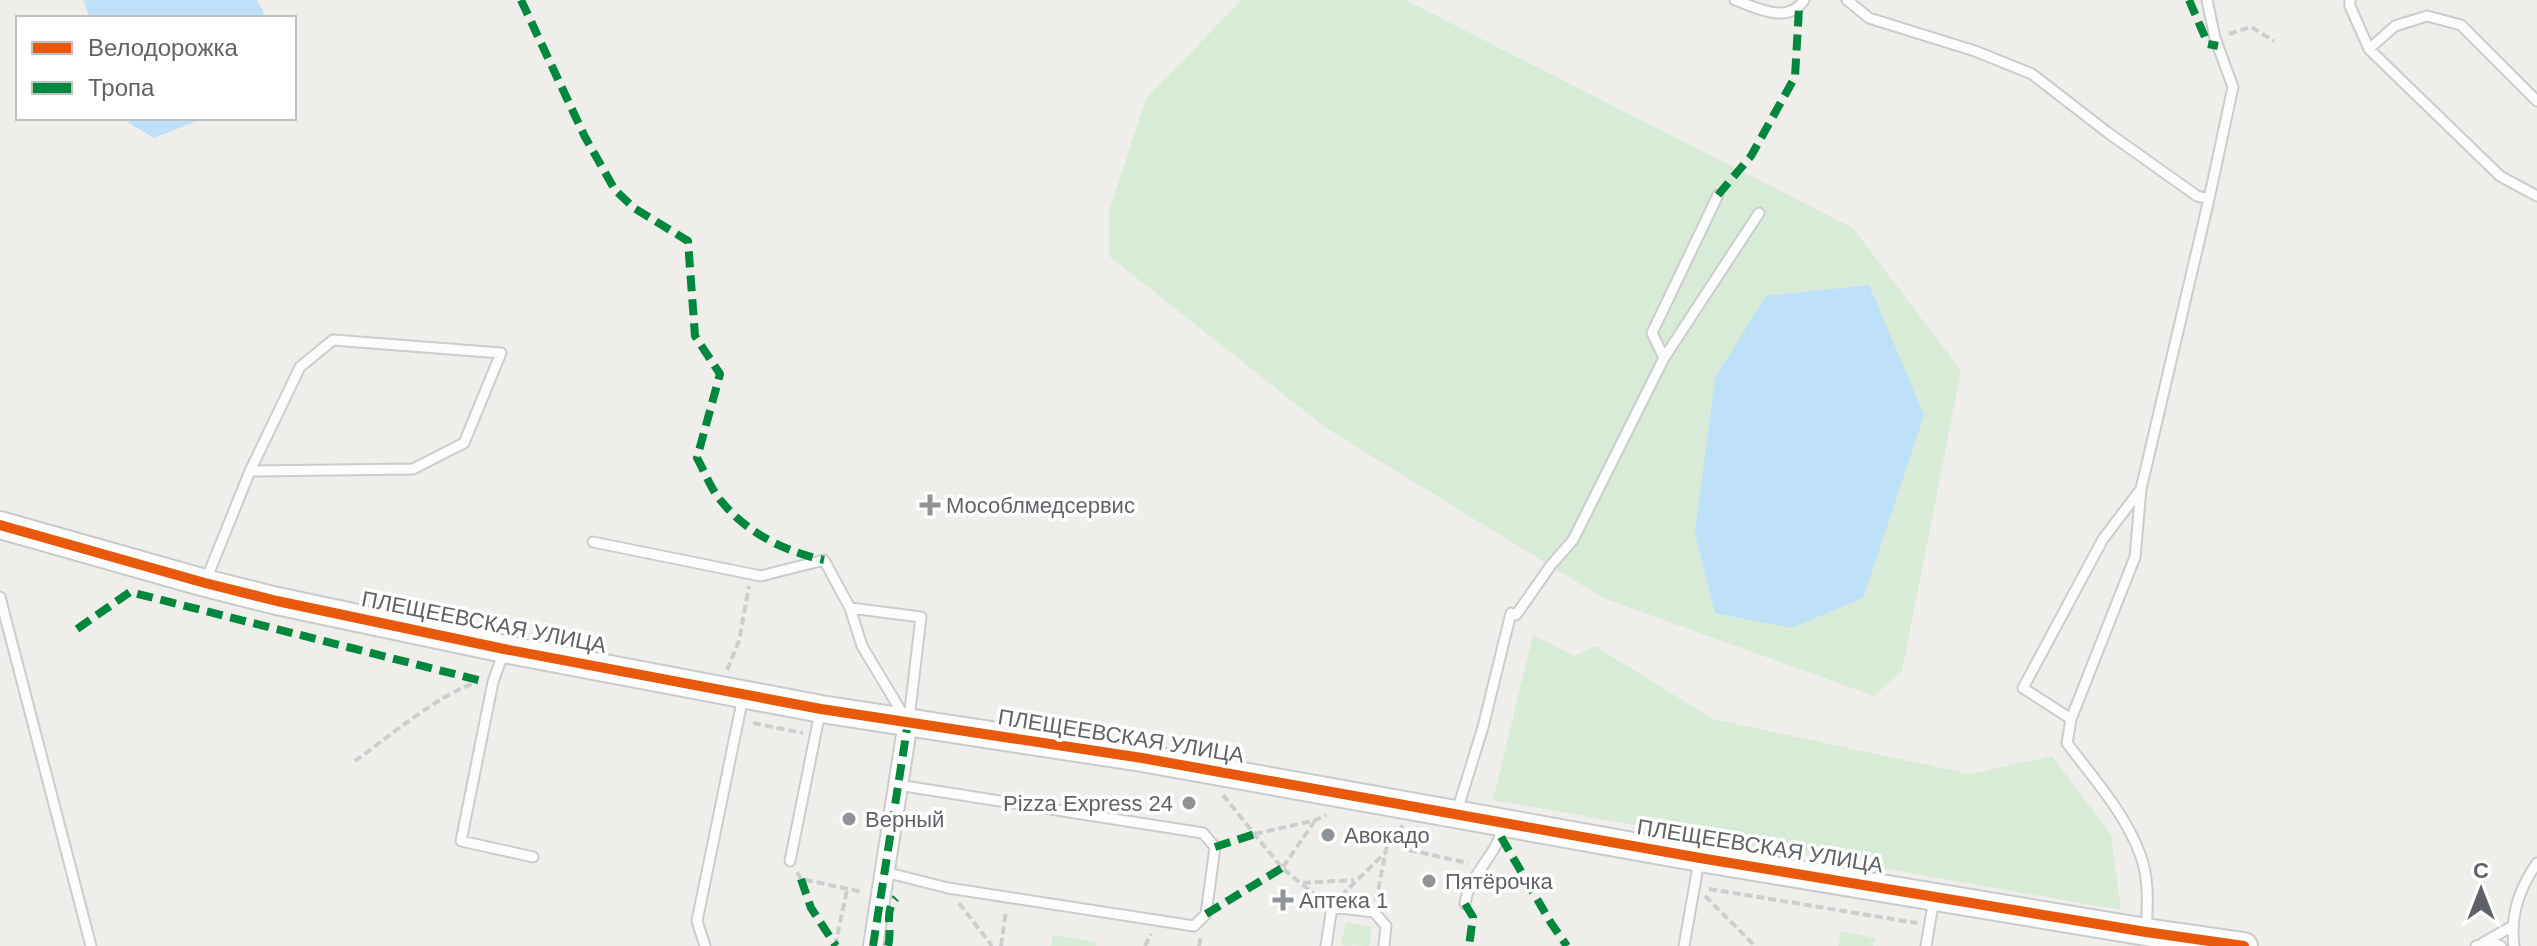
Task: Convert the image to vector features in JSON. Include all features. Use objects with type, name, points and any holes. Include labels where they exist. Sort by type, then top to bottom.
[{"type":"street","name":"ПЛЕЩЕЕВСКАЯ УЛИЦА","points":[[0,525],[277,601],[818,718],[908,722],[1142,758],[1700,858],[1935,896],[2156,938],[2244,946]]},
{"type":"street","points":[[873,946],[908,722]]},
{"type":"lane","points":[[1735,0],[1776,15],[1799,8],[1804,0]]},
{"type":"lane","points":[[1847,0],[1869,18],[1938,39],[2032,74],[2197,196],[2209,199]]},
{"type":"lane","points":[[2156,938],[2141,855],[2119,813],[2067,743],[2071,719],[2135,557],[2141,489],[2233,87],[2215,38],[2207,0]]},
{"type":"lane","points":[[2350,0],[2369,49],[2500,176],[2537,196]]},
{"type":"lane","points":[[2369,49],[2395,26],[2427,16],[2461,25],[2537,101]]},
{"type":"lane","points":[[1664,358],[1652,333],[1718,195]]},
{"type":"lane","points":[[1456,815],[1514,614],[1573,540],[1664,358],[1759,213]]},
{"type":"lane","points":[[205,583],[250,471],[300,367],[333,340],[501,353],[464,443],[413,469],[250,471]]},
{"type":"lane","points":[[2071,719],[2023,688],[2103,539],[2141,489]]},
{"type":"lane","points":[[593,542],[761,576],[824,560],[850,608],[862,646],[908,722]]},
{"type":"lane","points":[[0,597],[91,946]]},
{"type":"lane","points":[[850,608],[921,617],[908,722]]},
{"type":"lane","points":[[504,649],[493,682],[461,841],[533,857]]},
{"type":"lane","points":[[705,946],[697,921],[742,702]]},
{"type":"lane","points":[[790,861],[818,718]]},
{"type":"lane","points":[[885,872],[948,888],[1194,926],[1206,914],[1215,847],[1203,833],[898,785]]},
{"type":"lane","points":[[1465,904],[1467,891],[1477,871],[1501,837],[1502,823]]},
{"type":"lane","points":[[1684,946],[1700,858]]},
{"type":"lane","points":[[2514,946],[2511,927],[2524,882],[2537,863]]},
{"type":"lane","points":[[1926,946],[1935,896]]},
{"type":"lane","points":[[1326,946],[1332,907],[1374,912],[1386,926],[1384,946]]},
{"type":"lane","points":[[2480,945],[2511,927]]},
{"type":"lane","points":[[2480,945],[2501,946]]},
{"type":"path","points":[[2215,38],[2251,27],[2274,41]]},
{"type":"path","points":[[728,667],[739,641],[751,574]]},
{"type":"path","points":[[355,761],[467,685],[493,682]]},
{"type":"path","points":[[742,702],[747,722],[806,734],[818,718]]},
{"type":"path","points":[[1223,795],[1282,868],[1332,907],[1385,853]]},
{"type":"path","points":[[1400,842],[1403,819]]},
{"type":"path","points":[[1255,834],[1316,820],[1282,868]]},
{"type":"path","points":[[1374,912],[1387,845],[1400,842]]},
{"type":"path","points":[[1400,842],[1409,850],[1466,861],[1477,871]]},
{"type":"path","points":[[801,879],[869,893]]},
{"type":"path","points":[[1302,883],[1357,880]]},
{"type":"path","points":[[1695,886],[1923,924]]},
{"type":"path","points":[[1695,886],[1755,946]]},
{"type":"path","points":[[948,888],[992,946]]},
{"type":"path","points":[[835,946],[847,890]]},
{"type":"path","points":[[1001,946],[1008,897]]},
{"type":"green space","points":[[1242,0],[1405,0],[1853,228],[1961,371],[1902,671],[1874,696],[1603,598],[1326,428],[1109,256],[1109,212],[1146,98]]},
{"type":"green space","points":[[1533,635],[1574,656],[1595,646],[1713,719],[1970,774],[2052,756],[2111,835],[2121,910],[1493,800]]},
{"type":"green space","points":[[1346,922],[1372,927],[1369,946],[1341,945]]},
{"type":"green space","points":[[1841,931],[1875,938],[1873,946],[1838,946]]},
{"type":"green space","points":[[1053,935],[1097,942],[1096,946],[1051,946]]},
{"type":"water","points":[[83,0],[257,0],[264,13],[263,16],[89,16]]},
{"type":"water","points":[[128,120],[199,120],[154,138]]},
{"type":"water","points":[[1869,285],[1924,415],[1863,598],[1791,628],[1715,613],[1695,534],[1715,378],[1766,296]]},
{"type":"marked path","points":[[521,0],[585,137],[615,190],[634,208],[688,241],[695,336],[720,374],[697,458],[711,486],[732,513],[755,532],[796,552],[824,560]]},
{"type":"marked path","points":[[2189,0],[2208,44],[2218,46]]},
{"type":"marked path","points":[[1718,195],[1751,156],[1795,77],[1799,8]]},
{"type":"marked path","points":[[77,629],[130,592],[482,681]]},
{"type":"marked path","points":[[873,946],[908,722]]},
{"type":"marked path","points":[[1215,847],[1255,834]]},
{"type":"marked path","points":[[1501,837],[1567,946]]},
{"type":"marked path","points":[[1206,914],[1282,868]]},
{"type":"marked path","points":[[801,879],[811,908],[836,946]]},
{"type":"marked path","points":[[888,946],[889,915],[896,898]]},
{"type":"marked path","points":[[1465,904],[1473,917],[1469,946]]},
{"type":"cycle path","points":[[0,525],[277,601],[504,649],[821,709],[1142,758],[1700,858],[2244,946]]},
{"type":"place","name":"Мособлмедсервис","points":[[930,505]]},
{"type":"place","name":"Pizza Express 24","points":[[1189,803]]},
{"type":"place","name":"Верный","points":[[849,819]]},
{"type":"place","name":"Авокадо","points":[[1328,835]]},
{"type":"place","name":"Пятёрочка","points":[[1429,881]]},
{"type":"place","name":"Аптека 1","points":[[1283,900]]}]
